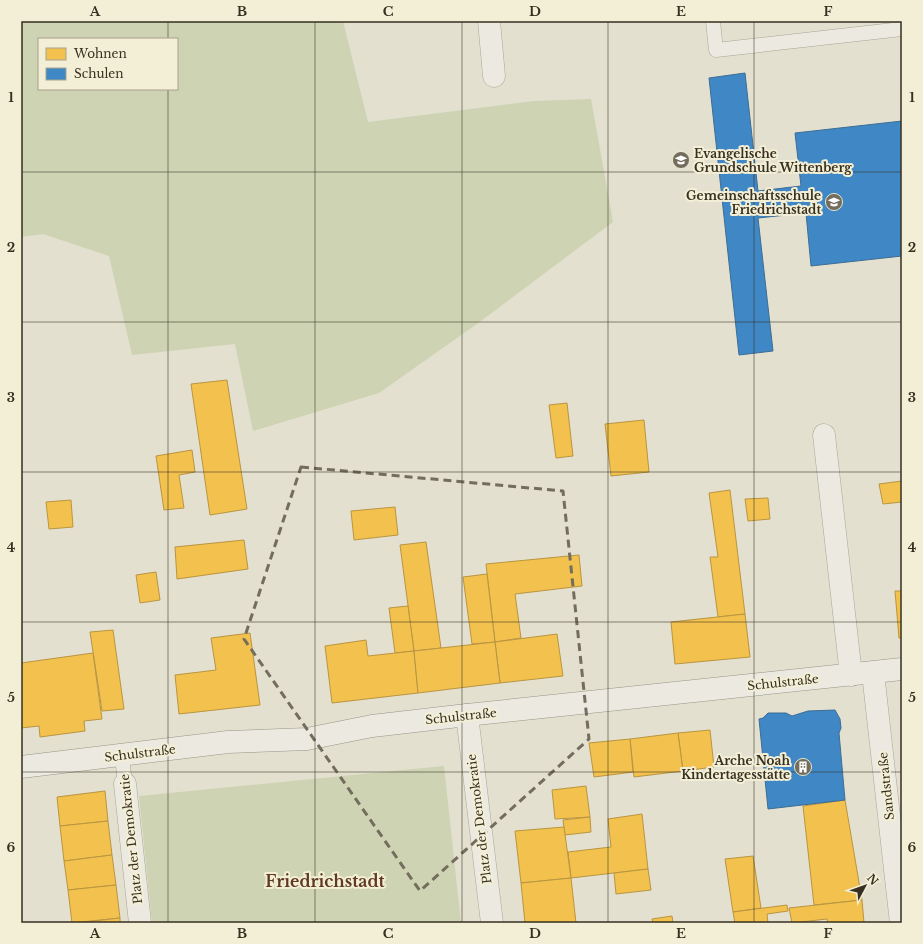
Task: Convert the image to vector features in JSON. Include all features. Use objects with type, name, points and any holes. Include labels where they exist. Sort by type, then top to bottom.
[{"type":"street","points":[[489,21],[494,76]]},
{"type":"street","points":[[824,435],[851,675]]},
{"type":"street","name":"Schulstraße","points":[[21,767],[228,742],[307,739],[372,726],[902,670]]},
{"type":"street","name":"Sandstraße","points":[[874,673],[901,923]]},
{"type":"street","name":"Platz der Demokratie","points":[[467,715],[492,923]]},
{"type":"street","name":"Platz der Demokratie","points":[[125,784],[140,923]]},
{"type":"lane","points":[[713,21],[716,50],[902,29]]},
{"type":"lane","name":"Platz der Demokratie","points":[[122,756],[125,784]]},
{"type":"highlighted area","points":[[301,467],[563,491],[589,739],[420,891],[244,639]]},
{"type":"green space","points":[[21,21],[343,21],[368,122],[534,101],[591,99],[613,222],[481,321],[379,393],[253,431],[235,344],[132,355],[109,256],[43,234],[21,237]]},
{"type":"green space","points":[[444,766],[461,923],[152,923],[139,796]]},
{"type":"building: Wohnen","points":[[227,380],[247,509],[210,515],[191,384]]},
{"type":"building: Wohnen","points":[[567,403],[573,456],[556,458],[549,405]]},
{"type":"building: Wohnen","points":[[644,420],[649,472],[611,476],[605,424]]},
{"type":"building: Wohnen","points":[[192,450],[195,472],[179,475],[184,508],[164,510],[156,456]]},
{"type":"building: Wohnen","points":[[902,481],[902,502],[883,504],[879,484]]},
{"type":"building: Wohnen","points":[[730,490],[745,614],[718,617],[710,557],[718,557],[709,493]]},
{"type":"building: Wohnen","points":[[768,498],[770,519],[748,521],[745,499]]},
{"type":"building: Wohnen","points":[[71,500],[73,527],[49,529],[46,502]]},
{"type":"building: Wohnen","points":[[395,507],[398,535],[354,540],[351,511]]},
{"type":"building: Wohnen","points":[[244,540],[248,569],[177,579],[175,547]]},
{"type":"building: Wohnen","points":[[426,542],[441,648],[414,651],[400,545]]},
{"type":"building: Wohnen","points":[[579,555],[582,586],[515,594],[521,638],[495,642],[486,564]]},
{"type":"building: Wohnen","points":[[156,572],[160,600],[140,603],[136,575]]},
{"type":"building: Wohnen","points":[[487,574],[495,642],[472,644],[463,577]]},
{"type":"building: Wohnen","points":[[895,591],[902,591],[902,638],[899,638]]},
{"type":"building: Wohnen","points":[[408,606],[414,651],[395,653],[389,608]]},
{"type":"building: Wohnen","points":[[745,614],[750,657],[675,664],[671,622]]},
{"type":"building: Wohnen","points":[[113,630],[124,709],[102,711],[90,632]]},
{"type":"building: Wohnen","points":[[250,633],[260,705],[179,714],[175,675],[216,670],[211,638]]},
{"type":"building: Wohnen","points":[[557,634],[563,676],[500,683],[495,642]]},
{"type":"building: Wohnen","points":[[366,640],[368,656],[414,651],[418,693],[332,703],[325,646]]},
{"type":"building: Wohnen","points":[[495,642],[500,683],[418,693],[414,651]]},
{"type":"building: Wohnen","points":[[93,653],[102,719],[84,721],[85,731],[40,737],[39,726],[21,728],[21,663]]},
{"type":"building: Wohnen","points":[[710,730],[714,767],[683,771],[678,733]]},
{"type":"building: Wohnen","points":[[678,733],[683,771],[634,777],[630,739]]},
{"type":"building: Wohnen","points":[[630,739],[633,772],[594,777],[589,743]]},
{"type":"building: Wohnen","points":[[586,786],[590,817],[555,819],[552,790]]},
{"type":"building: Wohnen","points":[[105,791],[108,821],[60,826],[57,797]]},
{"type":"building: Wohnen","points":[[845,800],[862,900],[814,905],[803,806]]},
{"type":"building: Wohnen","points":[[642,814],[648,869],[571,878],[568,852],[611,847],[608,819]]},
{"type":"building: Wohnen","points":[[590,817],[591,832],[565,835],[563,820]]},
{"type":"building: Wohnen","points":[[108,821],[112,855],[64,861],[60,826]]},
{"type":"building: Wohnen","points":[[564,827],[571,878],[521,883],[515,831]]},
{"type":"building: Wohnen","points":[[112,855],[116,885],[68,890],[64,861]]},
{"type":"building: Wohnen","points":[[753,856],[761,908],[733,912],[725,859]]},
{"type":"building: Wohnen","points":[[648,869],[651,890],[616,894],[614,873]]},
{"type":"building: Wohnen","points":[[571,878],[576,923],[525,923],[521,883]]},
{"type":"building: Wohnen","points":[[116,885],[120,918],[72,923],[68,890]]},
{"type":"building: Wohnen","points":[[862,900],[864,923],[828,923],[827,919],[792,923],[789,908]]},
{"type":"building: Wohnen","points":[[787,905],[788,911],[767,914],[768,923],[735,923],[733,912]]},
{"type":"building: Wohnen","points":[[672,916],[673,923],[653,923],[652,919]]},
{"type":"building: Wohnen","points":[[120,918],[120,923],[76,923]]},
{"type":"building: Schulen","points":[[745,73],[758,191],[801,186],[795,133],[902,121],[902,256],[811,266],[806,213],[758,218],[773,351],[739,355],[709,78]]},
{"type":"building: Schulen","name":"Arche Noah Kindertagesstätte","points":[[835,710],[840,719],[841,728],[839,733],[845,800],[768,809],[759,719],[763,718],[768,713],[786,713],[792,716],[808,711]]},
{"type":"place","name":"Evangelische Grundschule Wittenberg","points":[[681,160]]},
{"type":"place","name":"Gemeinschaftsschule Friedrichstadt","points":[[834,202]]},
{"type":"place","name":"Arche Noah Kindertagesstätte","points":[[803,767]]},
{"type":"district","name":"Friedrichstadt","points":[[325,881]]}]
